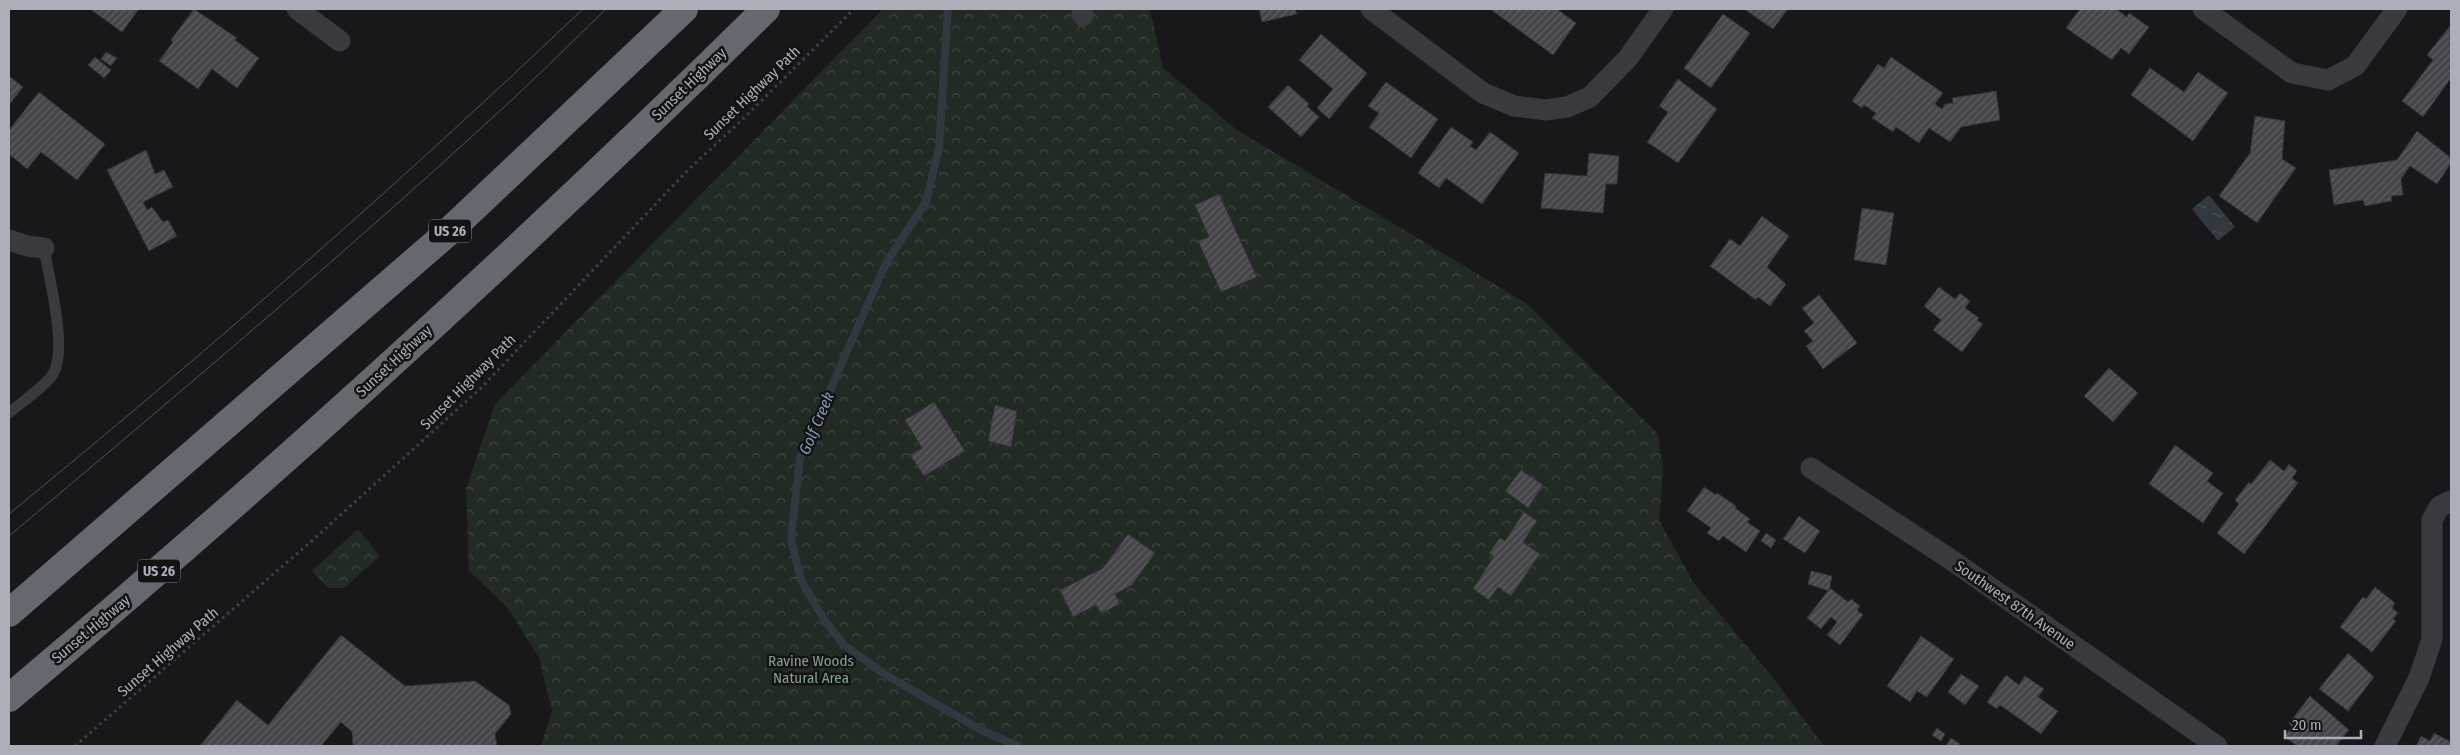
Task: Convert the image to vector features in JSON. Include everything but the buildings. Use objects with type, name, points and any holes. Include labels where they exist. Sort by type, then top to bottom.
[{"type":"highway","name":"US 26","points":[[9,613],[445,235],[684,9]]},
{"type":"highway","name":"Sunset Highway","points":[[9,698],[130,597],[308,440],[511,253],[766,9]]},
{"type":"street","points":[[297,9],[340,41]]},
{"type":"street","points":[[1371,9],[1483,93],[1514,106],[1546,110],[1567,107],[1590,97],[1628,58],[1663,9]]},
{"type":"street","points":[[2202,9],[2292,73],[2328,80],[2355,66],[2396,9]]},
{"type":"street","points":[[9,240],[18,244],[44,248]]},
{"type":"street","name":"Southwest 87th Avenue","points":[[1811,468],[1950,559],[2217,746]]},
{"type":"street","points":[[2385,746],[2428,658],[2432,639],[2432,520],[2439,507],[2451,501]]},
{"type":"lane","points":[[9,413],[52,376],[58,360],[60,340],[44,248]]},
{"type":"path","name":"Sunset Highway Path","points":[[75,746],[316,538],[481,388],[687,171],[745,117],[854,9]]},
{"type":"green space","name":"Ravine Woods Natural Area","points":[[883,9],[1150,9],[1163,68],[1237,130],[1526,303],[1658,434],[1663,469],[1659,520],[1693,582],[1770,674],[1824,746],[541,746],[552,711],[539,658],[508,608],[469,571],[466,489],[495,404]]},
{"type":"green space","points":[[358,529],[380,556],[344,588],[328,588],[312,571]]},
{"type":"water","points":[[2209,195],[2235,227],[2218,241],[2192,209]]},
{"type":"waterway","name":"Golf Creek","points":[[948,9],[939,148],[926,202],[886,263],[800,458],[791,539],[801,580],[823,618],[844,645],[886,675],[981,730],[1018,746]]},
{"type":"tram line","points":[[9,514],[156,392],[372,204],[583,9]]},
{"type":"tram line","points":[[9,536],[320,272],[515,97],[606,9]]}]
